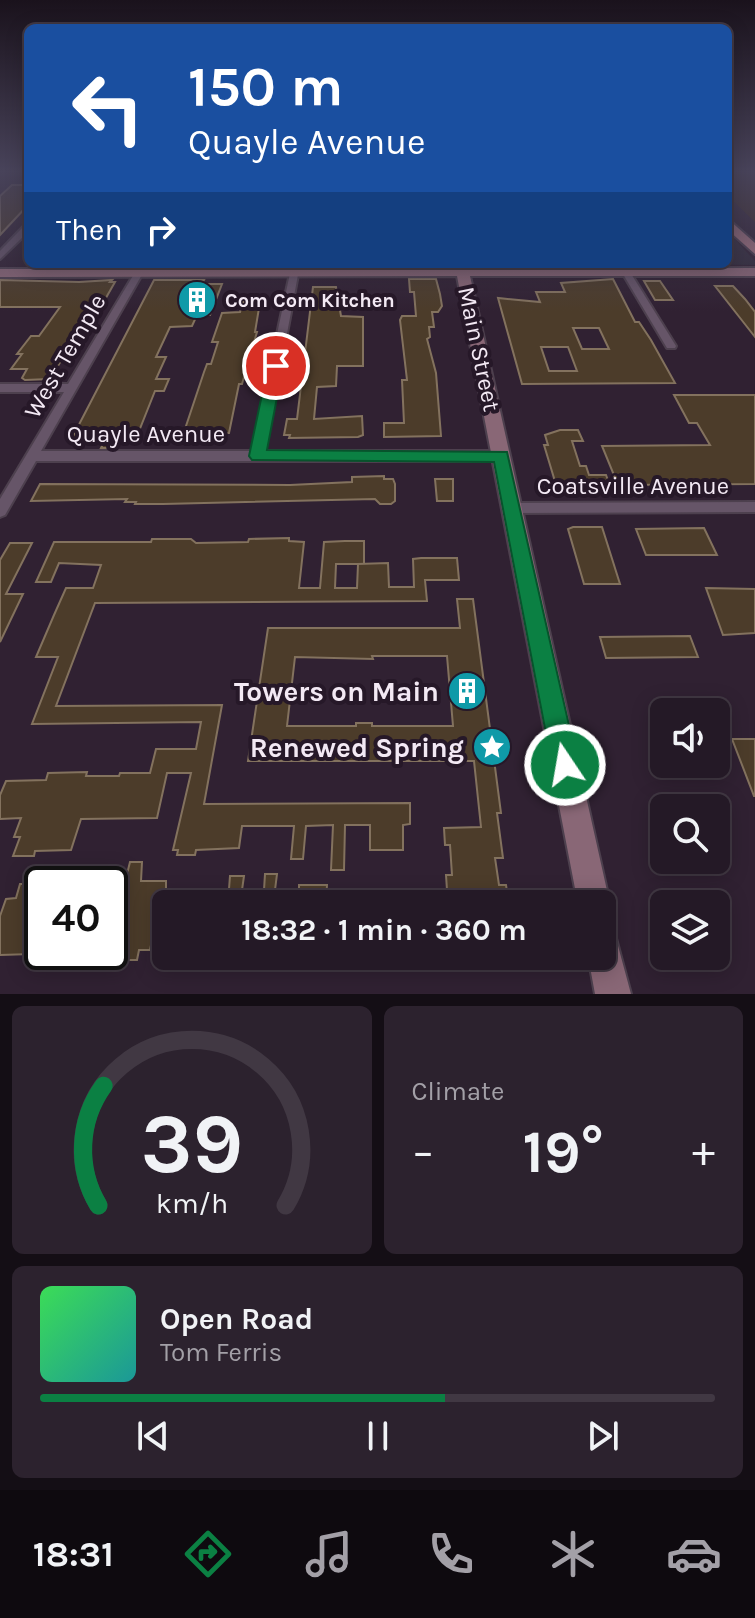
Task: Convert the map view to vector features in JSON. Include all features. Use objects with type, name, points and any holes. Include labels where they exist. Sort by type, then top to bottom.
[{"type":"main road","points":[[732,227],[755,250]]},
{"type":"street","points":[[0,256],[24,231]]},
{"type":"street","points":[[0,273],[142,269],[462,268],[755,272]]},
{"type":"street","name":"Main Street","points":[[462,268],[591,890]]},
{"type":"street","points":[[623,268],[671,346]]},
{"type":"street","name":"West Temple","points":[[0,511],[142,269]]},
{"type":"street","points":[[258,456],[295,269]]},
{"type":"street","points":[[0,388],[72,388]]},
{"type":"street","name":"Quayle Avenue","points":[[32,456],[501,456]]},
{"type":"street","name":"Coatsville Avenue","points":[[512,508],[755,507]]},
{"type":"street","points":[[608,970],[613,994]]},
{"type":"shaded area","points":[[732,236],[755,261],[755,265],[732,265]]},
{"type":"building","points":[[0,218],[16,218],[0,235]]},
{"type":"building","points":[[409,279],[436,279],[440,294],[442,306],[438,312],[432,312],[434,327],[429,327],[430,337],[427,339],[436,373],[441,436],[384,437],[384,423],[404,423],[402,380],[407,380],[400,320],[402,316],[416,316],[414,292],[410,292]]},
{"type":"building","points":[[613,279],[635,322],[639,322],[651,340],[675,383],[522,384],[498,298],[540,302],[536,292],[565,292],[561,283]],"holes":[[[573,328],[599,328],[609,349],[582,349]],[[541,347],[568,347],[577,371],[549,371]]]},
{"type":"building","points":[[0,280],[115,282],[99,310],[85,321],[50,379],[25,380],[22,378],[27,369],[11,369],[22,354],[17,354],[31,336],[39,336],[60,307],[0,307]]},
{"type":"building","points":[[154,280],[204,280],[202,284],[222,284],[210,315],[197,315],[192,326],[170,327],[156,357],[166,357],[156,379],[169,379],[164,391],[155,391],[139,431],[132,431],[129,438],[117,438],[112,448],[101,448],[106,438],[72,438]]},
{"type":"building","points":[[644,281],[660,281],[673,300],[655,300]]},
{"type":"building","points":[[715,286],[733,286],[745,299],[755,312],[755,337]]},
{"type":"building","points":[[313,287],[336,287],[341,316],[363,317],[363,366],[337,366],[336,386],[317,387],[314,419],[362,416],[363,435],[358,437],[289,438],[290,435],[284,435],[287,419],[297,419]]},
{"type":"building","points":[[243,302],[260,302],[257,332],[242,384],[239,384],[229,433],[184,432],[207,364],[211,364],[218,342],[212,342],[222,313],[240,312]]},
{"type":"building","points":[[674,395],[755,395],[755,484],[618,485],[602,446],[710,445],[697,423],[689,423]]},
{"type":"building","points":[[560,430],[578,430],[583,441],[572,441],[580,466],[586,466],[589,475],[606,475],[610,486],[589,486],[590,490],[557,488],[544,445],[548,445],[545,435]]},
{"type":"building","points":[[384,476],[384,479],[393,479],[395,484],[395,501],[391,504],[380,504],[375,499],[163,504],[135,504],[125,502],[127,499],[31,501],[40,484],[290,485],[352,482],[352,477]]},
{"type":"building","points":[[435,479],[453,479],[453,501],[437,501]]},
{"type":"building","points":[[602,527],[620,584],[584,584],[568,529]]},
{"type":"building","points":[[704,528],[717,555],[646,555],[636,529]]},
{"type":"building","points":[[289,538],[289,541],[304,542],[299,588],[320,588],[324,542],[364,541],[364,564],[388,563],[389,587],[414,587],[413,559],[421,558],[457,558],[459,580],[425,580],[427,601],[95,603],[56,706],[222,705],[204,804],[410,803],[410,824],[403,825],[403,850],[370,850],[370,825],[345,825],[344,870],[331,870],[333,825],[306,826],[303,859],[291,859],[294,826],[242,826],[239,848],[196,850],[195,855],[177,855],[178,850],[173,850],[191,773],[167,773],[157,818],[81,819],[71,850],[35,851],[34,856],[13,856],[20,837],[14,837],[21,818],[0,819],[0,795],[6,781],[46,780],[48,773],[87,772],[86,776],[119,776],[120,773],[150,773],[156,749],[196,749],[201,722],[32,724],[58,657],[36,657],[54,615],[66,588],[93,588],[101,565],[59,563],[51,582],[36,582],[54,542],[191,539],[196,543]],"holes":[[[336,564],[358,564],[357,588],[335,588]]]},
{"type":"building","points":[[10,543],[32,543],[6,594],[23,594],[0,642],[0,560]]},
{"type":"building","points":[[706,588],[755,589],[755,633],[723,635]]},
{"type":"building","name":"Towers on Main","points":[[457,599],[473,599],[501,813],[497,813],[503,858],[495,858],[499,885],[506,885],[507,890],[447,890],[446,875],[452,875],[450,845],[445,845],[444,828],[481,827],[474,761],[248,761],[268,628],[460,628]],"holes":[[[372,656],[447,656],[453,726],[372,726],[372,723],[356,723],[356,726],[287,726],[295,657],[373,659]]]},
{"type":"building","points":[[690,636],[698,657],[606,658],[600,637]]},
{"type":"building","points":[[732,739],[755,739],[755,796],[754,796]]},
{"type":"building","points":[[130,862],[142,862],[141,881],[166,881],[166,890],[152,890],[152,945],[150,950],[139,950],[137,960],[128,960]]},
{"type":"building","points":[[265,874],[277,874],[275,890],[264,890]]},
{"type":"building","points":[[230,876],[244,876],[242,890],[226,890]]},
{"type":"building","points":[[20,884],[24,884],[24,954],[0,955],[0,916],[6,899],[16,898]]},
{"type":"building","points":[[299,885],[327,885],[327,890],[299,890]]},
{"type":"place","name":"Com Com Kitchen","points":[[197,300]]},
{"type":"place","name":"Towers on Main","points":[[467,691]]},
{"type":"place","name":"Renewed Spring","points":[[492,747]]},
{"type":"route","points":[[276,366],[258,456],[501,456],[565,765]]}]
